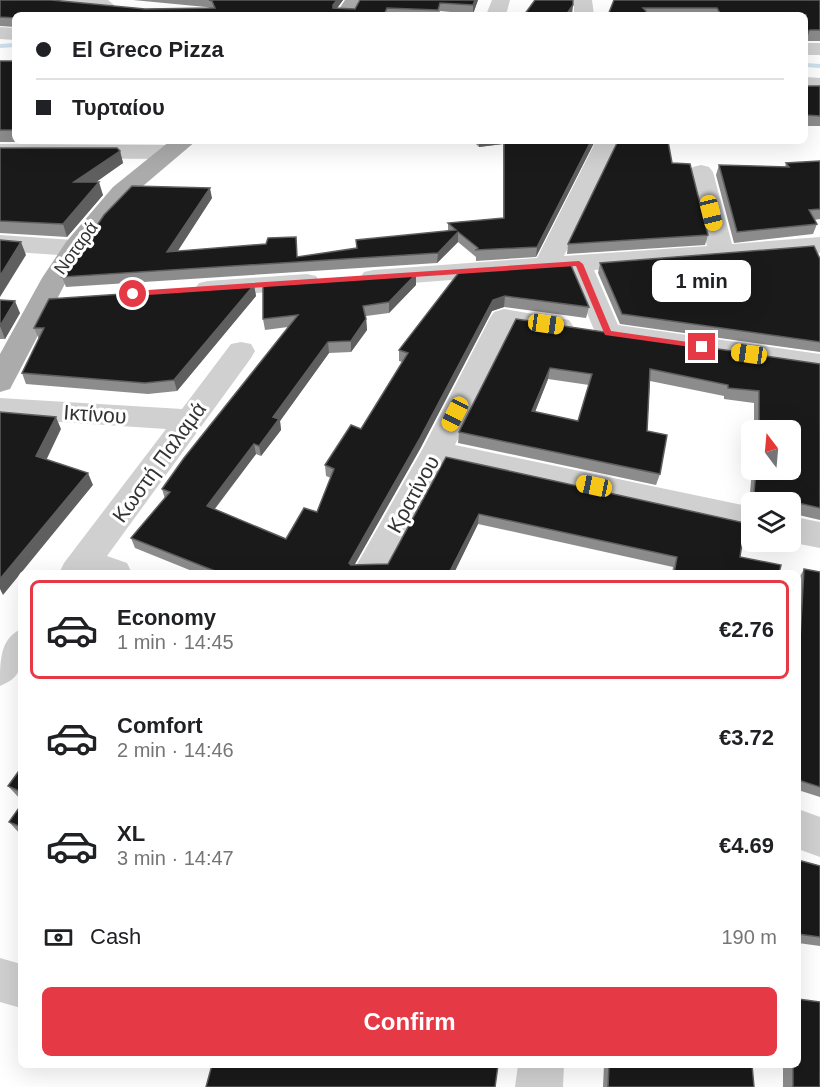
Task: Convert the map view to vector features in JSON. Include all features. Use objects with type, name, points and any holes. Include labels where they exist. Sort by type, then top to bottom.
[{"type":"main road","name":"Νοταρά","points":[[0,382],[41,300],[72,248],[118,193],[177,146]]},
{"type":"street","points":[[51,0],[122,7]]},
{"type":"street","points":[[546,266],[606,144]]},
{"type":"street","points":[[0,151],[177,146]]},
{"type":"street","points":[[701,172],[722,254]]},
{"type":"street","points":[[0,243],[72,248]]},
{"type":"street","points":[[182,291],[722,254],[820,245]]},
{"type":"street","points":[[579,264],[608,333],[820,364]]},
{"type":"street","points":[[41,300],[76,298]]},
{"type":"street","name":"Κρατίνου","points":[[371,570],[436,452],[504,318],[608,333]]},
{"type":"street","name":"Κωστή Παλαμά","points":[[92,569],[190,420],[241,351]]},
{"type":"street","name":"Ικτίνου","points":[[0,408],[190,420]]},
{"type":"street","points":[[436,452],[741,518]]},
{"type":"street","points":[[801,531],[820,535]]},
{"type":"street","points":[[0,670],[18,648]]},
{"type":"street","points":[[801,830],[820,837]]},
{"type":"street","points":[[0,980],[18,985]]},
{"type":"street","points":[[539,1087],[542,1068]]},
{"type":"building","points":[[0,0],[51,0],[145,9],[215,8],[209,0],[337,0],[333,8],[355,9],[360,0],[475,0],[473,5],[440,3],[438,10],[387,8],[385,12],[12,12],[12,18],[0,17]]},
{"type":"building","points":[[535,0],[573,0],[573,5],[568,12],[526,12]]},
{"type":"building","points":[[614,0],[820,0],[820,30],[808,32],[808,12],[719,12],[717,8],[643,8],[646,12],[609,12]]},
{"type":"building","points":[[0,61],[12,61],[12,130],[0,130]]},
{"type":"building","points":[[808,86],[820,86],[820,116],[808,115]]},
{"type":"building","points":[[504,144],[589,144],[537,247],[476,250],[478,248],[458,232],[438,253],[62,277],[104,215],[132,186],[210,188],[167,252],[266,244],[268,238],[296,237],[297,257],[357,248],[356,240],[456,230],[448,223],[504,218]]},
{"type":"building","points":[[617,144],[669,144],[672,163],[690,164],[708,235],[568,244]]},
{"type":"building","points":[[0,148],[117,148],[120,151],[74,182],[99,182],[63,224],[0,221]]},
{"type":"building","points":[[820,161],[820,209],[809,210],[817,224],[737,232],[719,165],[789,167],[786,163]]},
{"type":"building","points":[[0,240],[21,242],[0,276]]},
{"type":"building","points":[[814,246],[820,259],[820,342],[622,314],[600,263]]},
{"type":"building","points":[[570,263],[589,307],[505,296],[493,300],[420,438],[349,563],[351,565],[388,564],[446,457],[741,522],[740,557],[781,565],[780,570],[675,570],[677,557],[479,514],[451,570],[212,570],[131,538],[170,492],[162,489],[184,458],[298,315],[263,319],[263,285],[416,274],[389,302],[363,306],[366,319],[351,341],[328,342],[273,417],[279,419],[259,446],[254,444],[207,506],[286,539],[304,508],[317,512],[334,469],[325,465],[351,425],[361,429],[408,353],[399,350],[460,271]]},
{"type":"building","points":[[254,285],[174,380],[145,383],[22,373],[44,328],[34,328],[49,299]]},
{"type":"building","points":[[0,300],[15,301],[0,326]]},
{"type":"building","points":[[516,319],[820,364],[820,508],[801,504],[801,492],[754,492],[755,480],[801,480],[801,420],[759,420],[759,391],[728,388],[728,385],[650,369],[647,431],[667,435],[660,474],[459,432]],"holes":[[[550,368],[592,374],[578,421],[532,411]]]},
{"type":"building","points":[[0,412],[56,417],[36,456],[88,473],[0,579]]},
{"type":"building","points":[[804,569],[820,572],[820,787],[801,781],[801,622]]},
{"type":"building","points":[[18,772],[18,791],[8,786]]},
{"type":"building","points":[[18,809],[18,826],[9,822]]},
{"type":"building","points":[[801,861],[820,866],[820,937],[801,934]]},
{"type":"building","points":[[801,999],[820,1002],[820,1087],[793,1087],[793,1068],[801,1068]]},
{"type":"building","points":[[211,1068],[498,1068],[495,1087],[206,1087]]},
{"type":"building","points":[[609,1068],[752,1068],[754,1087],[608,1087]]},
{"type":"waterway","points":[[0,46],[12,45]]},
{"type":"waterway","points":[[808,65],[820,66]]},
{"type":"route","points":[[133,294],[579,264],[608,333],[702,347]]}]
